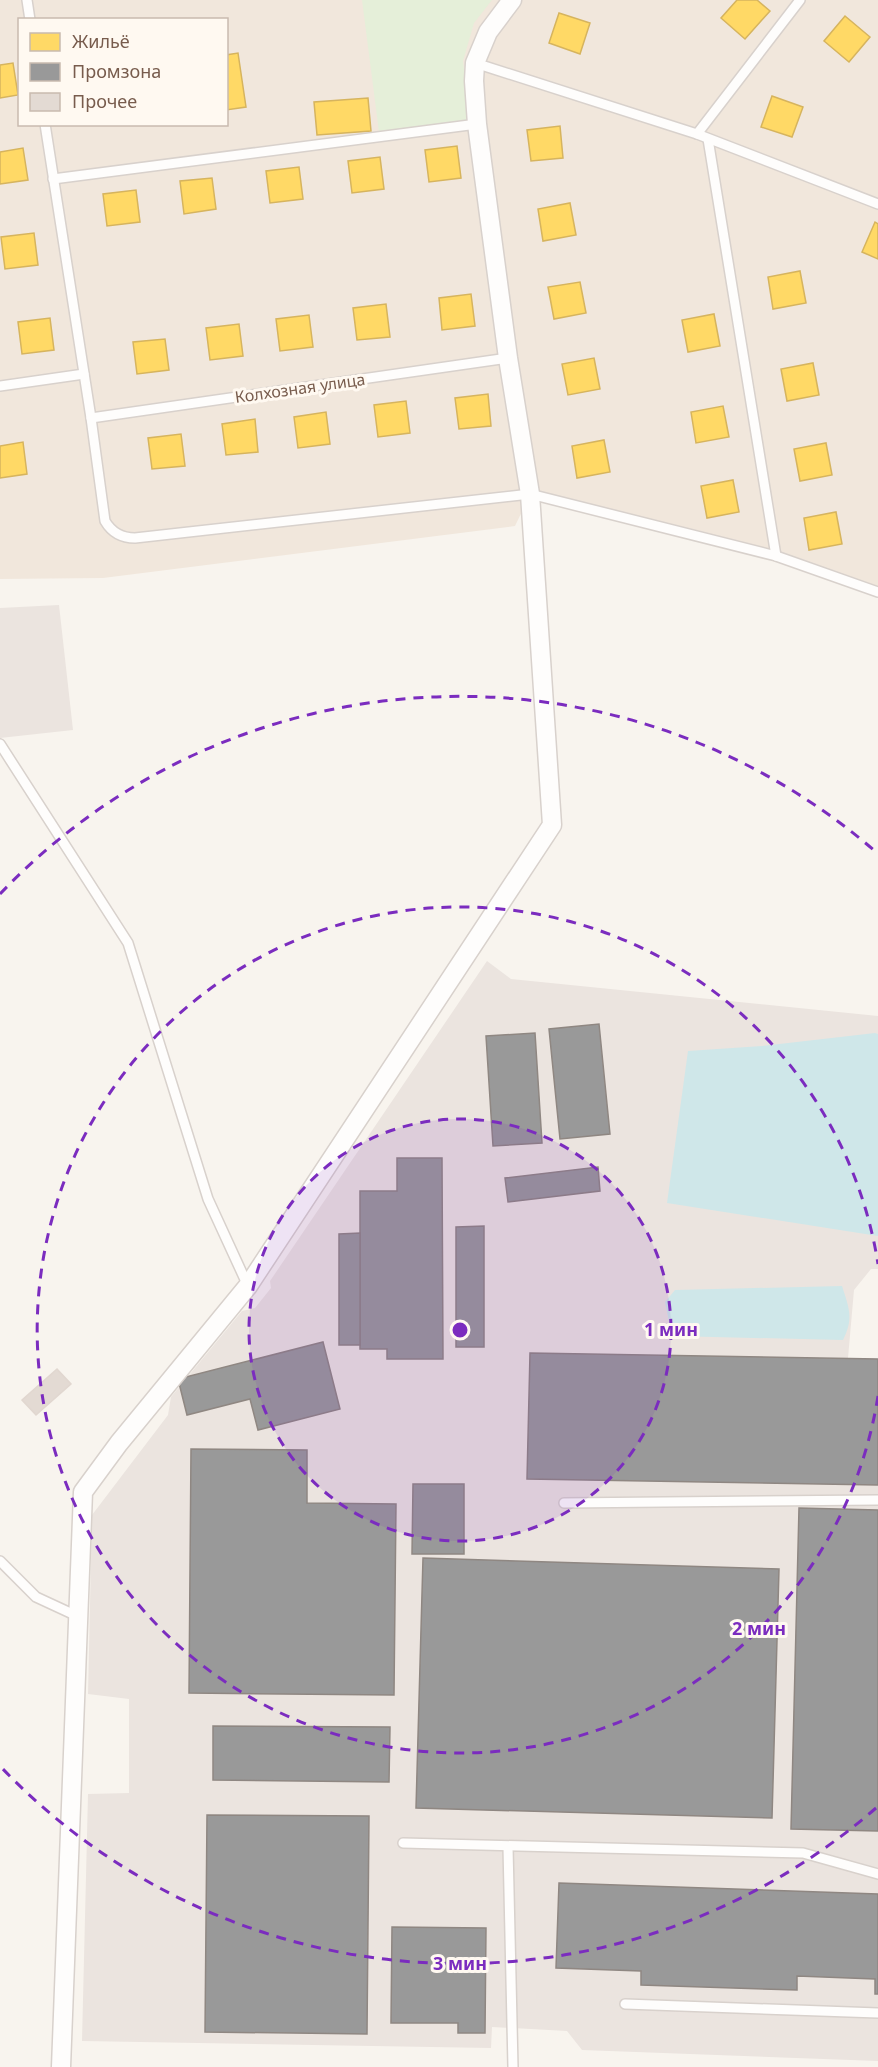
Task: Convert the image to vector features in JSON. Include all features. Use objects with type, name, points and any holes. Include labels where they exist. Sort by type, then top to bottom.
[{"type":"street","points":[[62,2067],[83,1492],[119,1443],[248,1286],[552,825],[530,495],[508,358],[477,123],[474,81],[475,63],[488,32],[512,0]]},
{"type":"lane","points":[[27,0],[30,18]]},
{"type":"lane","points":[[697,134],[800,0]]},
{"type":"lane","points":[[475,63],[697,134],[878,204]]},
{"type":"lane","points":[[53,179],[477,123]]},
{"type":"lane","points":[[45,126],[105,521],[110,530],[125,538],[135,538],[530,495],[776,556],[878,592]]},
{"type":"lane","points":[[708,139],[776,556]]},
{"type":"lane","name":"Колхозная улица","points":[[91,418],[508,358]]},
{"type":"lane","points":[[0,386],[84,374]]},
{"type":"lane","points":[[0,744],[128,944],[208,1199],[248,1286]]},
{"type":"lane","points":[[564,1503],[878,1500]]},
{"type":"lane","points":[[0,1561],[36,1597],[77,1616]]},
{"type":"lane","points":[[403,1843],[803,1853],[878,1874]]},
{"type":"lane","points":[[508,1847],[513,2067]]},
{"type":"lane","points":[[624,2004],[878,2013]]},
{"type":"shaded area","points":[[0,0],[878,0],[878,592],[776,556],[530,495],[515,526],[103,578],[0,579]]},
{"type":"shaded area","points":[[59,605],[73,730],[0,738],[0,608]]},
{"type":"shaded area","points":[[487,961],[511,979],[878,1016],[878,1269],[871,1269],[854,1290],[848,1358],[878,1359],[878,2061],[582,2050],[567,2031],[492,2027],[491,2048],[82,2041],[88,1794],[129,1793],[129,1699],[88,1694],[92,1515],[168,1415],[171,1397],[242,1311],[255,1308],[271,1288],[270,1281]]},
{"type":"green space","points":[[362,0],[492,0],[474,23],[463,61],[470,121],[379,132]]},
{"type":"water","points":[[878,1034],[878,1236],[667,1203],[688,1051],[762,1046]]},
{"type":"water","points":[[842,1286],[849,1319],[843,1340],[672,1336],[665,1302],[675,1290]]},
{"type":"building: Жильё","points":[[737,0],[757,0],[770,11],[745,39],[721,18]]},
{"type":"building: Жильё","points":[[559,13],[590,23],[580,54],[549,43]]},
{"type":"building: Жильё","points":[[845,16],[870,37],[849,62],[824,41]]},
{"type":"building: Жильё","points":[[238,53],[246,107],[228,110],[228,55]]},
{"type":"building: Жильё","points":[[13,63],[18,95],[0,98],[0,65]]},
{"type":"building: Жильё","points":[[772,96],[803,107],[792,137],[761,127]]},
{"type":"building: Жильё","points":[[368,98],[371,131],[317,135],[314,102]]},
{"type":"building: Жильё","points":[[560,126],[563,158],[531,161],[527,130]]},
{"type":"building: Жильё","points":[[457,146],[461,178],[429,182],[425,150]]},
{"type":"building: Жильё","points":[[23,148],[28,180],[0,184],[0,152]]},
{"type":"building: Жильё","points":[[380,157],[384,189],[352,193],[348,161]]},
{"type":"building: Жильё","points":[[299,167],[303,199],[270,203],[266,171]]},
{"type":"building: Жильё","points":[[212,178],[216,209],[184,214],[180,181]]},
{"type":"building: Жильё","points":[[136,190],[140,222],[107,226],[103,194]]},
{"type":"building: Жильё","points":[[570,203],[576,235],[543,241],[538,209]]},
{"type":"building: Жильё","points":[[875,222],[878,224],[878,259],[862,252]]},
{"type":"building: Жильё","points":[[34,233],[38,265],[5,269],[1,237]]},
{"type":"building: Жильё","points":[[800,271],[806,303],[773,309],[768,277]]},
{"type":"building: Жильё","points":[[580,282],[586,313],[554,319],[548,287]]},
{"type":"building: Жильё","points":[[471,294],[475,326],[442,330],[439,298]]},
{"type":"building: Жильё","points":[[386,304],[390,337],[357,340],[353,308]]},
{"type":"building: Жильё","points":[[714,314],[720,346],[688,352],[682,320]]},
{"type":"building: Жильё","points":[[309,315],[313,347],[280,351],[276,319]]},
{"type":"building: Жильё","points":[[50,318],[54,350],[22,354],[18,322]]},
{"type":"building: Жильё","points":[[239,324],[243,356],[210,360],[206,328]]},
{"type":"building: Жильё","points":[[165,339],[169,370],[137,374],[133,342]]},
{"type":"building: Жильё","points":[[594,358],[600,389],[568,395],[562,364]]},
{"type":"building: Жильё","points":[[813,363],[819,395],[787,401],[781,369]]},
{"type":"building: Жильё","points":[[488,394],[491,426],[459,429],[455,398]]},
{"type":"building: Жильё","points":[[406,401],[410,433],[378,437],[374,405]]},
{"type":"building: Жильё","points":[[723,406],[729,437],[696,443],[691,412]]},
{"type":"building: Жильё","points":[[326,412],[330,444],[298,448],[294,417]]},
{"type":"building: Жильё","points":[[255,419],[258,452],[226,455],[222,424]]},
{"type":"building: Жильё","points":[[181,434],[185,466],[152,469],[148,438]]},
{"type":"building: Жильё","points":[[604,440],[610,472],[577,478],[572,446]]},
{"type":"building: Жильё","points":[[23,442],[27,474],[0,478],[0,446]]},
{"type":"building: Жильё","points":[[826,443],[832,475],[800,481],[794,449]]},
{"type":"building: Жильё","points":[[733,480],[739,512],[707,518],[701,486]]},
{"type":"building: Жильё","points":[[836,512],[842,544],[809,550],[804,518]]},
{"type":"building: Промзона","points":[[599,1024],[610,1134],[560,1139],[549,1029]]},
{"type":"building: Промзона","points":[[535,1033],[542,1143],[493,1146],[486,1036]]},
{"type":"building: Промзона","points":[[397,1158],[442,1158],[443,1359],[387,1359],[387,1349],[360,1349],[360,1191],[397,1191]]},
{"type":"building: Промзона","points":[[598,1167],[600,1191],[508,1202],[505,1178]]},
{"type":"building: Промзона","points":[[484,1226],[484,1347],[456,1347],[456,1227]]},
{"type":"building: Промзона","points":[[360,1233],[360,1345],[339,1345],[339,1234]]},
{"type":"building: Промзона","points":[[323,1342],[340,1409],[258,1430],[250,1399],[187,1415],[178,1379]]},
{"type":"building: Промзона","points":[[530,1353],[878,1359],[878,1485],[527,1479]]},
{"type":"building: Промзона","points":[[191,1449],[307,1450],[307,1503],[396,1504],[394,1695],[189,1693]]},
{"type":"building: Промзона","points":[[413,1484],[464,1484],[464,1554],[412,1554]]},
{"type":"building: Промзона","points":[[799,1508],[878,1510],[878,1831],[791,1829]]},
{"type":"building: Промзона","points":[[423,1558],[779,1569],[772,1818],[416,1808]]},
{"type":"building: Промзона","points":[[213,1726],[390,1727],[389,1782],[213,1780]]},
{"type":"building: Промзона","points":[[207,1815],[369,1816],[367,2034],[205,2032]]},
{"type":"building: Промзона","points":[[559,1883],[878,1894],[878,1994],[875,1994],[875,1979],[797,1976],[797,1990],[641,1985],[641,1971],[556,1968]]},
{"type":"building: Промзона","points":[[392,1927],[486,1928],[485,2033],[458,2033],[458,2023],[391,2023]]},
{"type":"building: Прочее","points":[[57,1369],[71,1384],[36,1415],[22,1400]]}]
